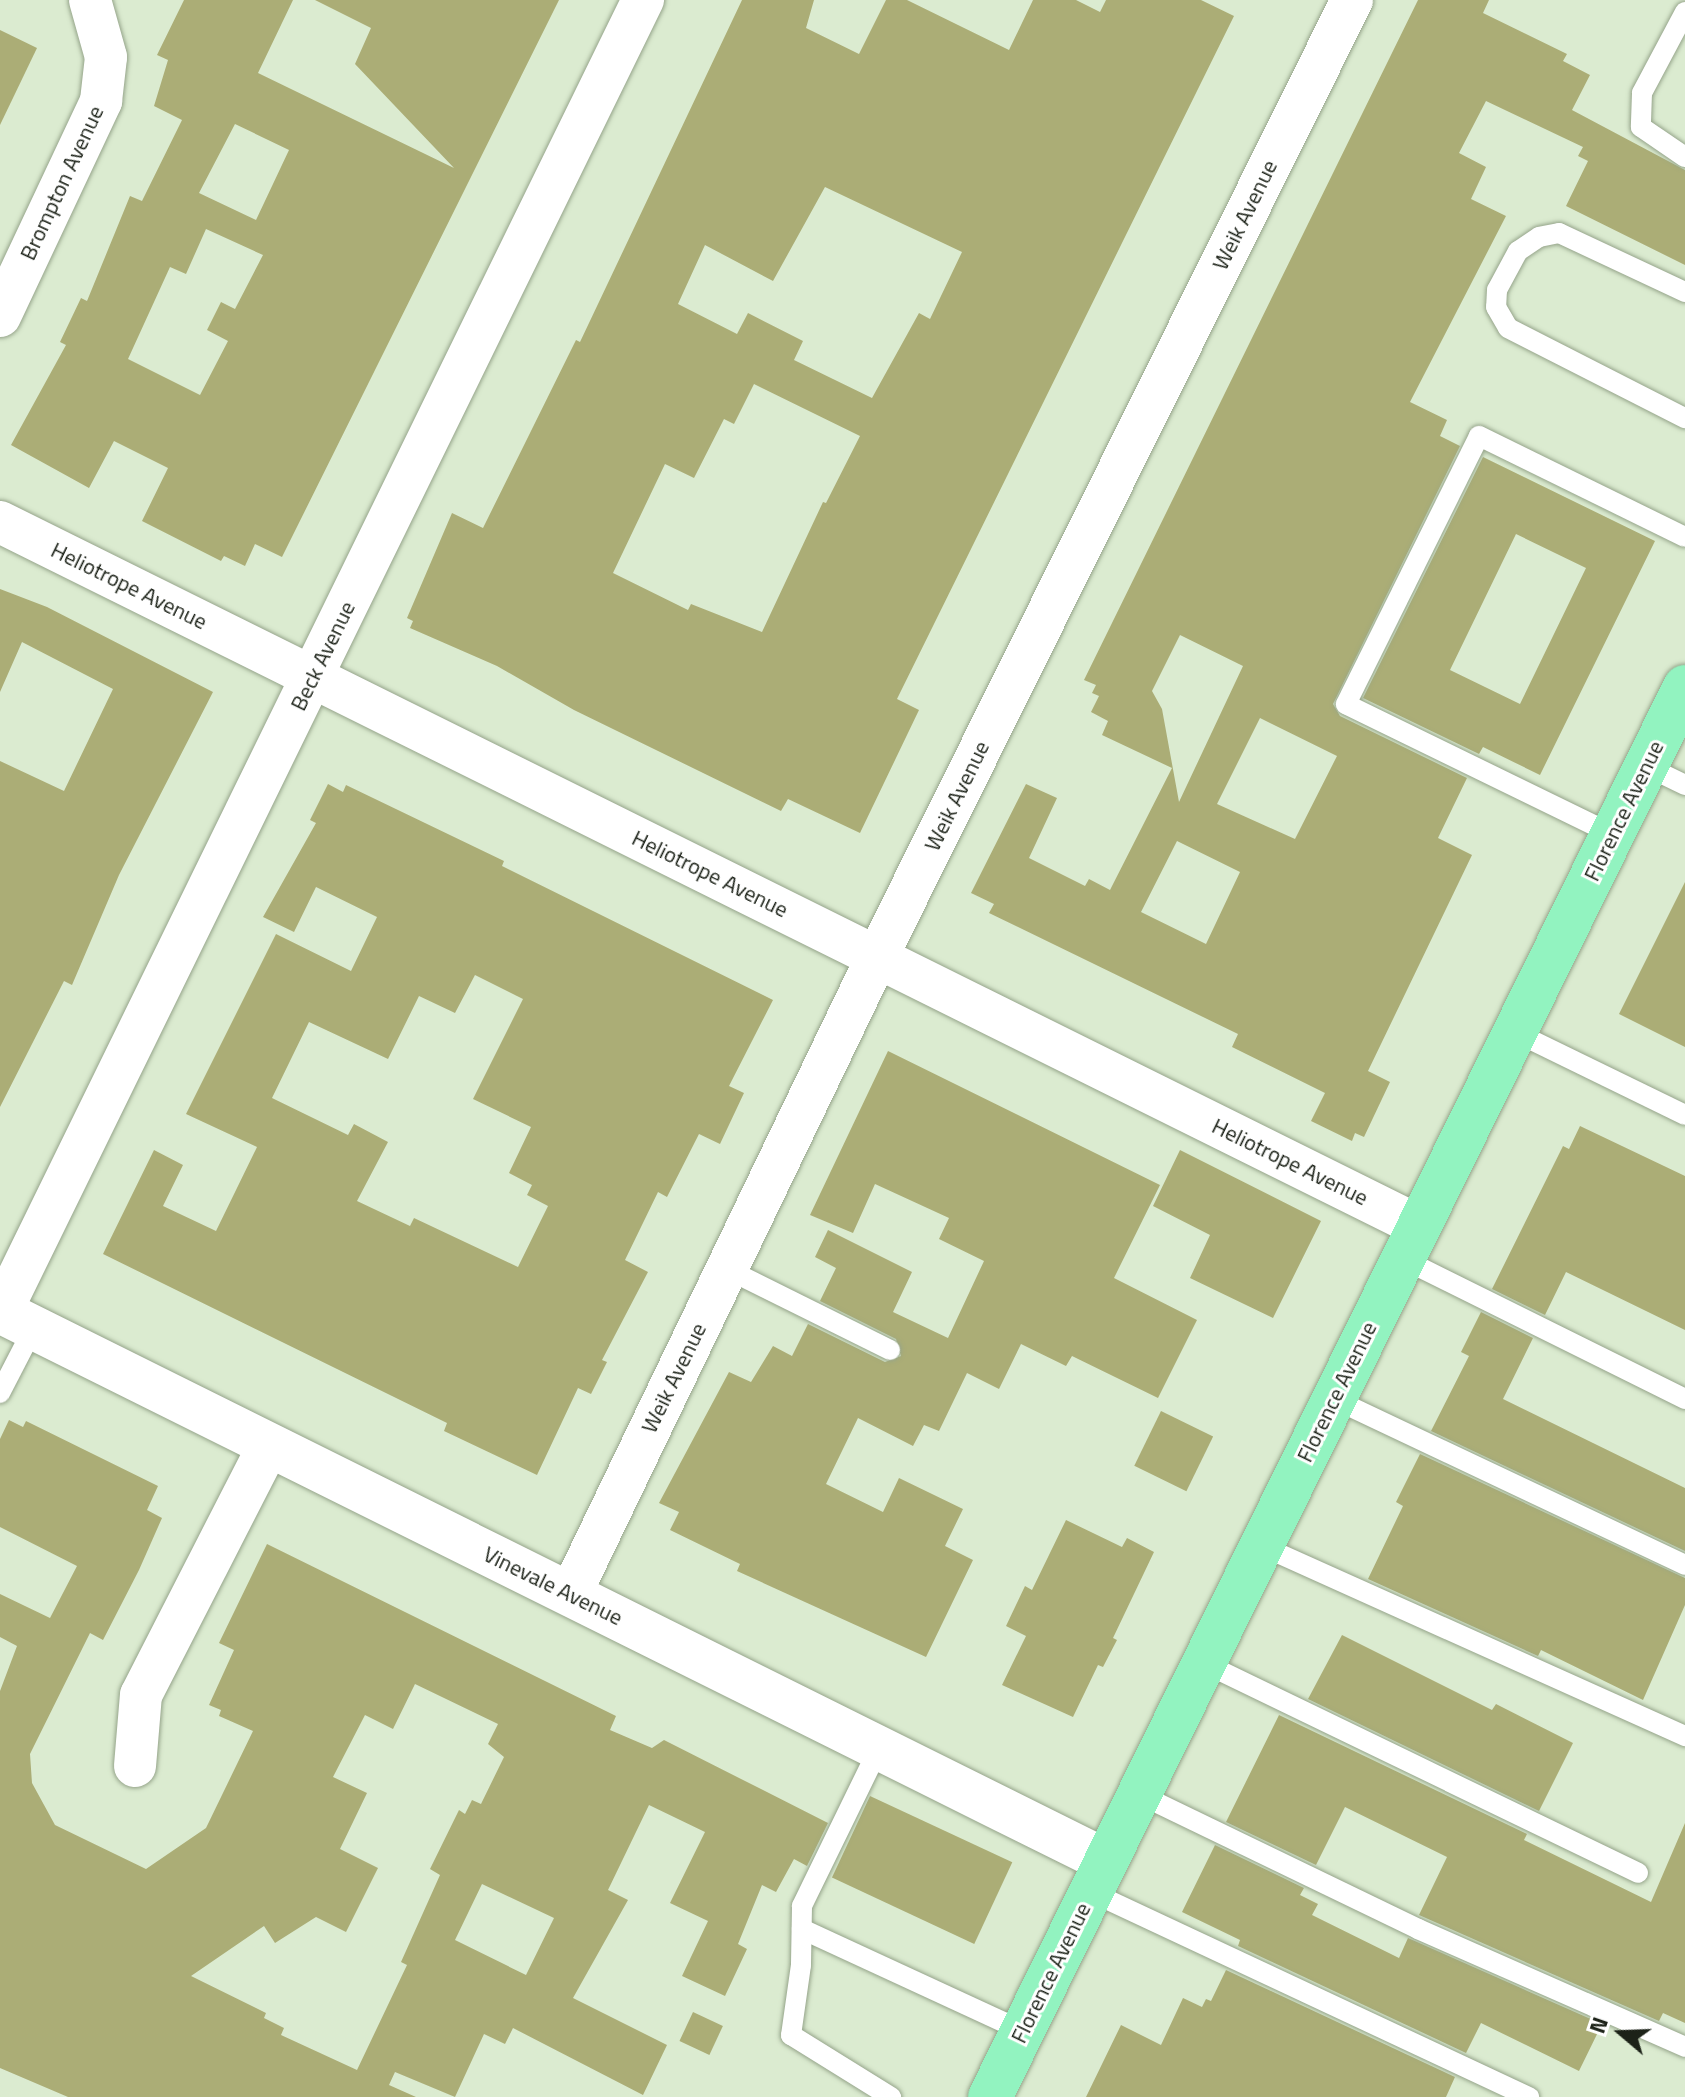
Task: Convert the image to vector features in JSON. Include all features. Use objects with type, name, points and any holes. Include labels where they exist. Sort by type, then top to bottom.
[{"type":"main road","name":"Florence Avenue","points":[[990,2097],[1685,687]]},
{"type":"street","name":"Brompton Avenue","points":[[0,316],[101,101],[106,57],[90,0]]},
{"type":"street","name":"Beck Avenue","points":[[12,1317],[312,677],[643,0]]},
{"type":"street","name":"Weik Avenue","points":[[570,1595],[877,957],[1352,0]]},
{"type":"street","name":"Heliotrope Avenue","points":[[0,522],[877,957],[1411,1242]]},
{"type":"street","name":"Vinevale Avenue","points":[[12,1317],[879,1748],[1098,1877]]},
{"type":"street","points":[[135,1766],[141,1695],[269,1445]]},
{"type":"lane","points":[[1685,12],[1642,93],[1641,127],[1685,157]]},
{"type":"lane","points":[[1685,292],[1559,233],[1539,237],[1518,251],[1497,290],[1496,307],[1508,328],[1685,418]]},
{"type":"lane","points":[[1612,834],[1346,704],[1479,436],[1685,537]]},
{"type":"lane","points":[[1646,766],[1685,785]]},
{"type":"lane","points":[[1515,1032],[1685,1115]]},
{"type":"lane","points":[[1411,1242],[1685,1399]]},
{"type":"lane","points":[[727,1269],[890,1350]]},
{"type":"lane","points":[[0,1393],[12,1317]]},
{"type":"lane","points":[[1334,1399],[1685,1565]]},
{"type":"lane","points":[[1262,1546],[1685,1736]]},
{"type":"lane","points":[[1204,1663],[1638,1873]]},
{"type":"lane","points":[[879,1748],[802,1906],[791,2035],[891,2097]]},
{"type":"lane","points":[[1139,1794],[1418,1929],[1685,2047]]},
{"type":"lane","points":[[1098,1877],[1529,2097]]},
{"type":"lane","points":[[802,1929],[1023,2031]]},
{"type":"building","points":[[184,0],[293,0],[258,73],[454,168],[355,64],[371,28],[315,0],[559,0],[282,557],[255,544],[245,566],[224,556],[221,561],[142,521],[168,468],[114,441],[89,488],[11,445],[66,345],[60,342],[81,298],[87,301],[130,196],[142,201],[182,120],[154,106],[168,60],[157,55]],"holes":[[[235,124],[289,150],[256,220],[199,193]],[[206,229],[263,255],[235,309],[221,302],[207,330],[228,341],[200,395],[128,359],[170,267],[186,274]]]},
{"type":"building","points":[[742,0],[814,0],[806,28],[859,54],[886,0],[907,0],[1009,50],[1033,0],[1076,0],[1100,12],[1106,0],[1201,0],[1234,16],[897,699],[919,710],[860,833],[788,799],[781,811],[574,710],[497,666],[410,628],[413,621],[407,618],[452,513],[483,528],[576,340],[580,342]],"holes":[[[825,187],[962,252],[930,319],[919,313],[872,398],[794,360],[803,341],[748,313],[737,334],[678,304],[705,245],[773,281]],[[754,384],[860,436],[826,503],[823,502],[762,632],[691,604],[688,610],[613,573],[665,464],[694,478],[724,419],[734,424]]]},
{"type":"building","points":[[1418,0],[1489,0],[1483,13],[1567,54],[1563,61],[1590,75],[1572,110],[1685,170],[1685,265],[1566,206],[1588,161],[1578,156],[1583,147],[1486,101],[1459,153],[1486,167],[1471,199],[1506,216],[1410,402],[1447,420],[1440,436],[1460,446],[1333,704],[1340,716],[1467,778],[1438,838],[1472,855],[1368,1071],[1390,1082],[1364,1137],[1355,1133],[1352,1141],[1311,1121],[1325,1093],[1232,1047],[1238,1034],[989,913],[994,904],[971,893],[1026,784],[1057,798],[1029,858],[1085,886],[1089,879],[1110,890],[1172,768],[1102,735],[1108,721],[1091,712],[1099,696],[1092,693],[1096,685],[1084,680]],"holes":[[[1180,635],[1243,666],[1179,802],[1162,709],[1152,691]],[[1260,718],[1337,756],[1295,839],[1217,804]],[[1177,841],[1240,872],[1206,944],[1141,912]]]},
{"type":"building","points":[[0,30],[37,48],[0,125]]},
{"type":"building","points":[[1483,457],[1655,541],[1540,775],[1483,747],[1479,754],[1363,698]],"holes":[[[1516,534],[1586,568],[1520,704],[1450,670]]]},
{"type":"building","points":[[0,589],[47,607],[213,692],[119,875],[72,985],[64,981],[0,1107],[0,761],[64,791],[113,689],[22,642],[0,692]]},
{"type":"building","points":[[328,784],[343,792],[346,785],[504,861],[502,866],[773,1000],[729,1086],[744,1093],[720,1144],[699,1134],[667,1197],[658,1192],[625,1260],[648,1272],[602,1360],[607,1362],[591,1394],[578,1388],[537,1475],[444,1431],[447,1423],[103,1254],[154,1150],[183,1165],[163,1206],[216,1231],[257,1147],[186,1114],[276,934],[351,971],[377,917],[316,887],[294,932],[263,917],[316,823],[310,820]],"holes":[[[475,975],[523,999],[473,1099],[531,1127],[509,1173],[532,1185],[527,1195],[548,1206],[518,1267],[414,1218],[410,1226],[357,1201],[388,1142],[354,1124],[348,1135],[272,1098],[309,1022],[388,1059],[419,996],[455,1013]]]},
{"type":"building","points":[[1685,882],[1685,1047],[1619,1014]]},
{"type":"building","points":[[888,1051],[1160,1185],[1114,1278],[1197,1320],[1158,1398],[1072,1356],[1066,1366],[1021,1344],[999,1389],[967,1373],[939,1431],[924,1425],[913,1446],[858,1418],[826,1484],[883,1512],[899,1478],[963,1509],[945,1546],[973,1560],[926,1657],[737,1571],[740,1564],[670,1530],[679,1512],[659,1503],[729,1372],[751,1382],[773,1346],[792,1356],[808,1324],[885,1362],[901,1356],[896,1339],[820,1301],[836,1268],[815,1257],[828,1230],[912,1272],[893,1312],[948,1338],[984,1261],[939,1239],[949,1218],[875,1184],[853,1233],[810,1215]]},
{"type":"building","points":[[1580,1126],[1685,1176],[1685,1330],[1566,1272],[1545,1315],[1492,1289],[1563,1146],[1569,1149]]},
{"type":"building","points":[[1180,1150],[1321,1221],[1273,1318],[1190,1278],[1210,1235],[1153,1206]]},
{"type":"building","points":[[1481,1312],[1533,1338],[1503,1399],[1685,1488],[1685,1551],[1431,1431],[1469,1356],[1461,1352]]},
{"type":"building","points":[[1161,1411],[1213,1436],[1186,1491],[1134,1466]]},
{"type":"building","points":[[9,1420],[23,1427],[26,1421],[158,1486],[147,1510],[162,1518],[139,1570],[103,1640],[90,1633],[30,1754],[32,1783],[55,1825],[146,1869],[206,1828],[253,1731],[219,1716],[221,1710],[209,1705],[234,1650],[219,1643],[267,1544],[616,1716],[610,1730],[652,1748],[664,1740],[828,1823],[807,1866],[794,1859],[776,1892],[762,1885],[738,1944],[747,1949],[725,1996],[682,1976],[708,1921],[670,1903],[705,1832],[649,1805],[608,1890],[628,1900],[573,1998],[667,2045],[643,2095],[513,2028],[505,2044],[484,2034],[455,2097],[395,2072],[389,2085],[416,2097],[68,2097],[0,2068],[0,1691],[17,1646],[0,1637],[0,1594],[50,1618],[77,1566],[0,1527],[0,1439]],"holes":[[[415,1684],[498,1724],[488,1744],[504,1757],[481,1804],[472,1800],[465,1814],[459,1810],[430,1869],[440,1875],[401,1962],[407,1965],[357,2070],[281,2035],[284,2028],[264,2018],[266,2013],[191,1976],[264,1926],[275,1943],[316,1917],[346,1932],[378,1868],[340,1849],[367,1793],[333,1777],[365,1715],[393,1729]],[[482,1884],[554,1918],[526,1975],[455,1940]]]},
{"type":"building","points":[[1420,1454],[1685,1578],[1685,1605],[1643,1700],[1541,1650],[1538,1656],[1368,1579],[1403,1506],[1396,1502]]},
{"type":"building","points":[[1066,1520],[1122,1547],[1127,1538],[1154,1552],[1113,1638],[1117,1640],[1103,1667],[1098,1665],[1073,1717],[1002,1685],[1026,1636],[1006,1626],[1025,1586],[1032,1590]]},
{"type":"building","points":[[1342,1635],[1492,1710],[1496,1704],[1573,1743],[1539,1811],[1308,1699]]},
{"type":"building","points":[[1279,1715],[1527,1834],[1524,1840],[1651,1902],[1685,1823],[1685,2023],[1663,2013],[1659,2021],[1419,1915],[1447,1857],[1345,1807],[1316,1865],[1226,1822]]},
{"type":"building","points":[[870,1796],[1012,1862],[974,1944],[832,1878]]},
{"type":"building","points":[[1215,1845],[1304,1888],[1300,1895],[1318,1904],[1312,1915],[1399,1958],[1408,1938],[1602,2024],[1579,2071],[1481,2023],[1466,2053],[1238,1946],[1240,1940],[1182,1912]]},
{"type":"building","points":[[1226,1970],[1455,2077],[1446,2097],[1086,2097],[1121,2025],[1161,2045],[1183,1998],[1202,2007],[1206,1999],[1211,2001]]},
{"type":"building","points":[[693,2012],[723,2026],[709,2055],[679,2041]]}]
